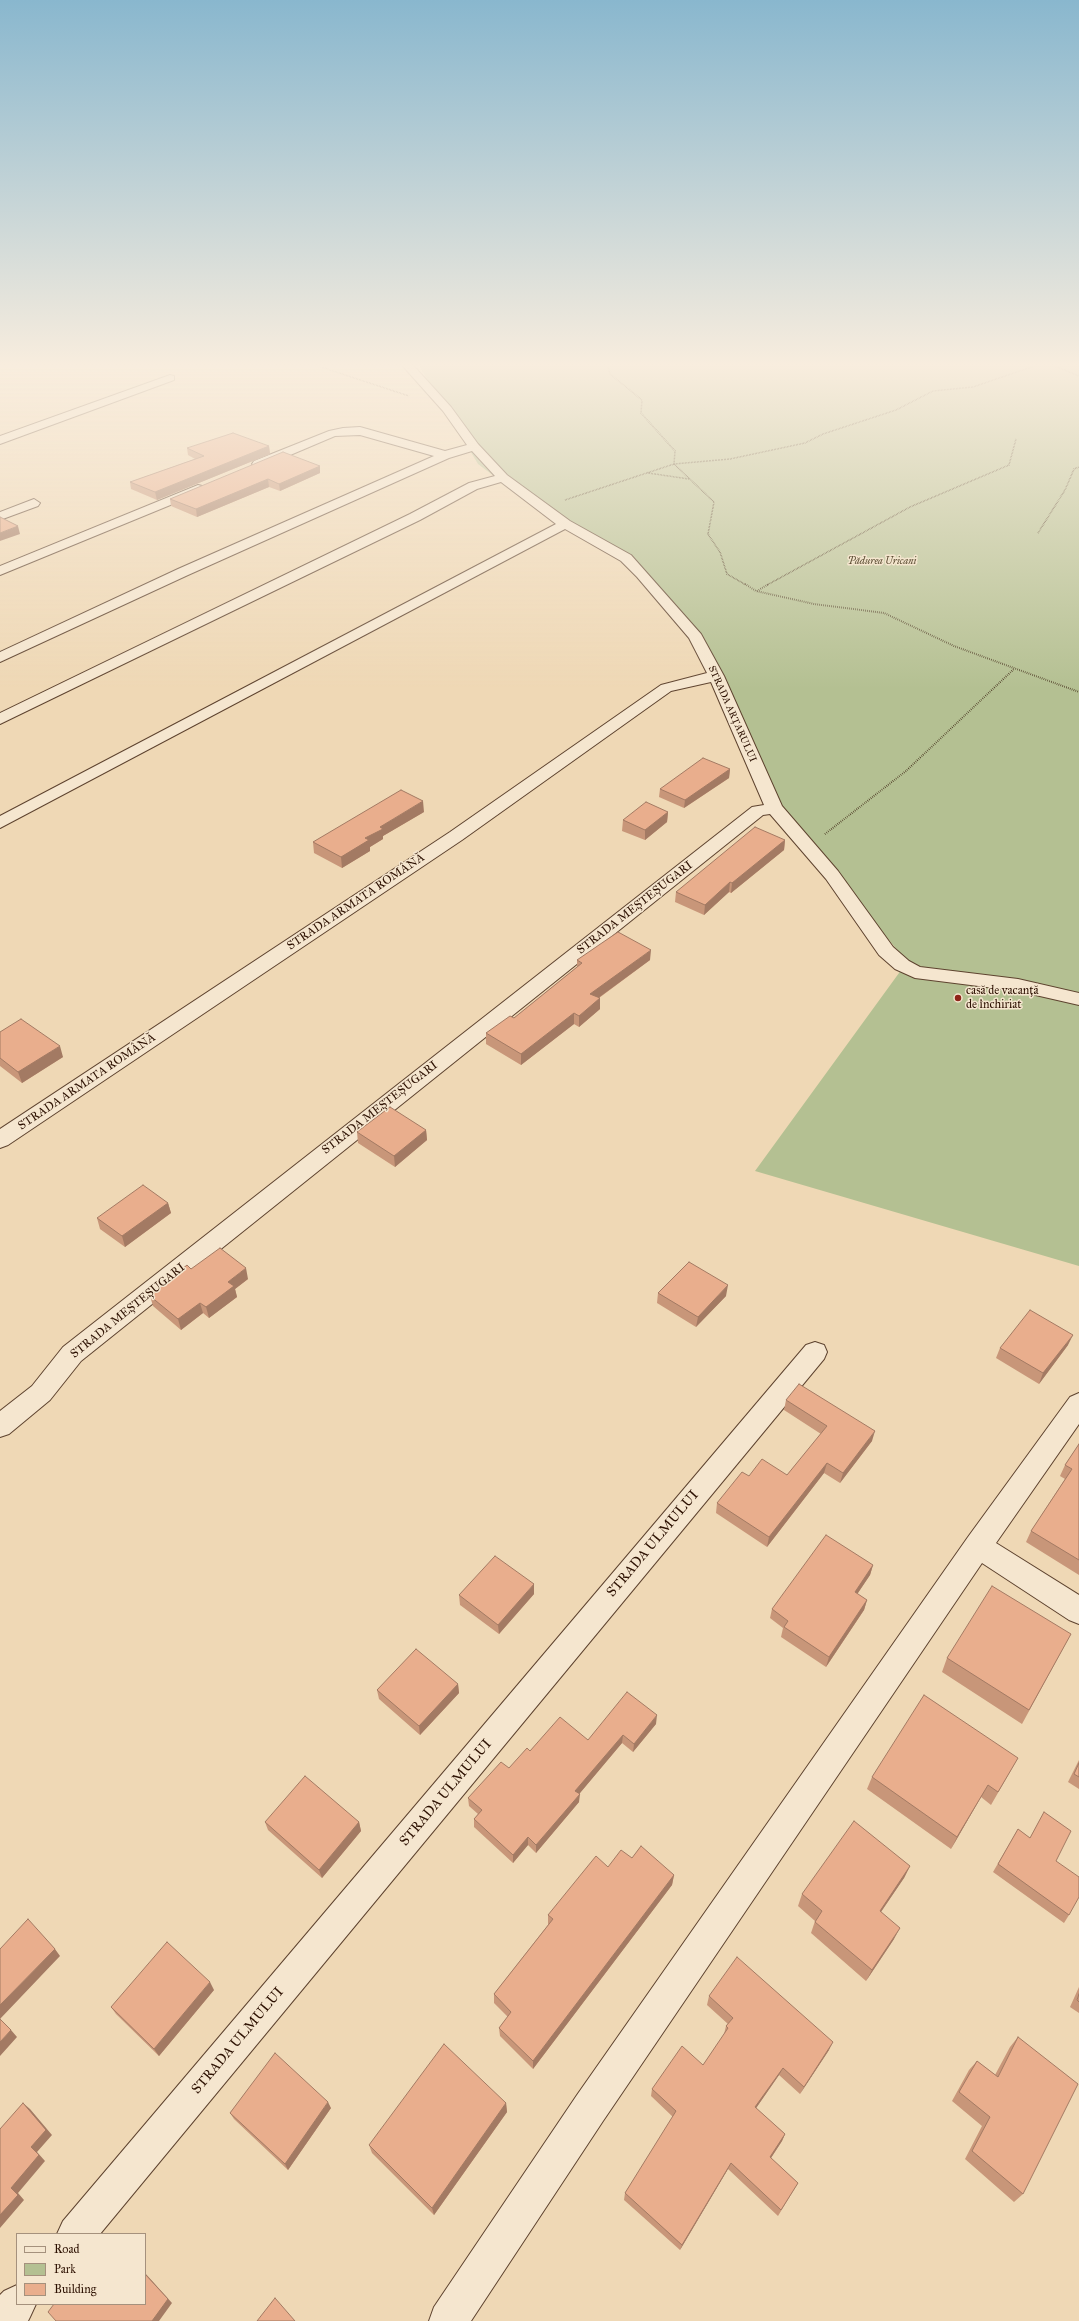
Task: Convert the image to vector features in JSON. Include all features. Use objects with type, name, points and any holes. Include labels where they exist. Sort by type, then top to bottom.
[{"type":"street","points":[[0,658],[183,572],[406,472]]},
{"type":"street","name":"STRADA ARȚARULUI","points":[[498,472],[503,478],[565,524],[626,558],[635,566],[696,637],[716,676],[774,808],[809,846],[832,875],[886,951],[907,969],[960,979],[1018,985],[1079,999]]},
{"type":"street","points":[[0,719],[407,521],[473,486],[503,478]]},
{"type":"street","points":[[0,572],[210,484]]},
{"type":"street","points":[[0,516],[34,503]]},
{"type":"street","points":[[0,823],[565,524]]},
{"type":"street","name":"STRADA ARMATA ROMÂNĂ","points":[[0,1140],[456,836],[666,688],[684,682],[716,676]]},
{"type":"street","name":"STRADA MEȘTEȘUGARI","points":[[0,1426],[41,1393],[72,1354],[320,1156],[758,811],[774,808]]},
{"type":"street","name":"STRADA ULMULUI","points":[[77,2233],[815,1352]]},
{"type":"street","points":[[448,2321],[594,2102],[978,1546],[1079,1404]]},
{"type":"street","points":[[978,1546],[1079,1611]]},
{"type":"street","points":[[3,2321],[16,2305]]},
{"type":"path","points":[[682,472],[714,502],[708,534],[720,552],[727,574],[756,591],[814,604],[884,613],[954,646],[1079,692]]},
{"type":"path","points":[[756,591],[910,507],[992,472]]},
{"type":"path","points":[[1038,533],[1065,490],[1073,472]]},
{"type":"path","points":[[542,507],[645,473],[689,479]]},
{"type":"path","points":[[809,846],[906,771],[1015,669]]},
{"type":"green space","name":"Pădurea Uricani","points":[[489,472],[1079,472],[1079,1266],[755,1171],[907,962],[784,812],[720,676],[622,559],[556,523]]},
{"type":"building","points":[[158,472],[204,472],[155,492],[130,482]]},
{"type":"building","points":[[234,472],[306,472],[279,484],[268,479],[196,509],[170,499]]},
{"type":"building","points":[[0,517],[18,526],[0,533]]},
{"type":"building","points":[[703,758],[730,769],[685,800],[660,789]]},
{"type":"building","points":[[401,790],[423,801],[380,827],[383,829],[365,838],[369,840],[341,857],[313,842]]},
{"type":"building","points":[[646,802],[668,812],[645,830],[623,820]]},
{"type":"building","points":[[755,827],[785,840],[732,883],[730,882],[705,905],[676,892]]},
{"type":"building","points":[[618,932],[651,950],[590,994],[600,998],[579,1016],[574,1013],[521,1054],[486,1033],[510,1016],[514,1018],[582,963],[577,960]]},
{"type":"building","points":[[21,1019],[60,1046],[18,1072],[0,1058],[0,1032]]},
{"type":"building","points":[[390,1107],[426,1130],[394,1156],[357,1132]]},
{"type":"building","points":[[143,1185],[168,1203],[122,1236],[97,1218]]},
{"type":"building","points":[[220,1248],[246,1268],[228,1282],[234,1286],[206,1307],[200,1303],[178,1319],[150,1296],[187,1265],[191,1269]]},
{"type":"building","points":[[689,1262],[728,1285],[698,1317],[658,1293]]},
{"type":"building","points":[[1030,1310],[1073,1335],[1043,1373],[1000,1348]]},
{"type":"building","points":[[799,1384],[875,1431],[843,1473],[827,1463],[769,1537],[717,1503],[742,1472],[749,1476],[762,1459],[787,1475],[827,1426],[786,1400]]},
{"type":"building","points":[[1079,1444],[1079,1560],[1031,1531],[1072,1469],[1065,1465]]},
{"type":"building","points":[[826,1535],[873,1565],[855,1592],[867,1600],[829,1657],[784,1627],[788,1621],[772,1609]]},
{"type":"building","points":[[495,1556],[534,1584],[498,1625],[459,1595]]},
{"type":"building","points":[[992,1586],[1071,1634],[1029,1710],[947,1658]]},
{"type":"building","points":[[416,1649],[458,1684],[419,1726],[377,1690]]},
{"type":"building","points":[[627,1692],[657,1715],[634,1744],[623,1735],[575,1791],[580,1794],[536,1845],[528,1837],[513,1855],[474,1819],[482,1810],[468,1798],[501,1762],[509,1768],[527,1748],[530,1751],[560,1717],[588,1740]]},
{"type":"building","points":[[924,1695],[1018,1758],[998,1792],[988,1785],[957,1837],[872,1777]]},
{"type":"building","points":[[1079,1763],[1079,1777],[1074,1774]]},
{"type":"building","points":[[305,1776],[359,1822],[319,1870],[265,1822]]},
{"type":"building","points":[[1044,1812],[1071,1831],[1056,1861],[1079,1877],[1079,1897],[1069,1915],[998,1864],[1018,1829],[1030,1838]]},
{"type":"building","points":[[854,1821],[910,1866],[880,1911],[900,1928],[872,1970],[815,1922],[822,1911],[802,1894]]},
{"type":"building","points":[[641,1846],[674,1875],[533,2061],[499,2028],[511,2012],[494,1994],[553,1919],[548,1915],[596,1856],[608,1867],[621,1850],[632,1858]]},
{"type":"building","points":[[28,1919],[55,1949],[0,2005],[0,1949]]},
{"type":"building","points":[[167,1942],[210,1982],[154,2049],[111,2007]]},
{"type":"building","points":[[737,1957],[833,2042],[804,2087],[783,2068],[755,2107],[785,2134],[770,2157],[798,2183],[781,2210],[731,2163],[682,2245],[625,2193],[676,2111],[652,2089],[682,2046],[703,2065],[728,2028],[726,2026],[733,2018],[709,1996]]},
{"type":"building","points":[[0,2019],[11,2030],[0,2042]]},
{"type":"building","points":[[1018,2037],[1078,2084],[1023,2194],[972,2151],[990,2117],[959,2092],[977,2061],[998,2077]]},
{"type":"building","points":[[444,2044],[506,2103],[432,2208],[369,2145]]},
{"type":"building","points":[[275,2053],[328,2102],[285,2164],[230,2113]]},
{"type":"building","points":[[23,2103],[46,2130],[31,2147],[39,2155],[11,2188],[18,2195],[0,2215],[0,2129]]},
{"type":"building","points":[[146,2275],[168,2299],[152,2321],[56,2321],[48,2312],[53,2305],[146,2305]]},
{"type":"building","points":[[275,2298],[295,2321],[257,2321]]},
{"type":"place","name":"casă de vacanță de închiriat","points":[[958,998]]}]
